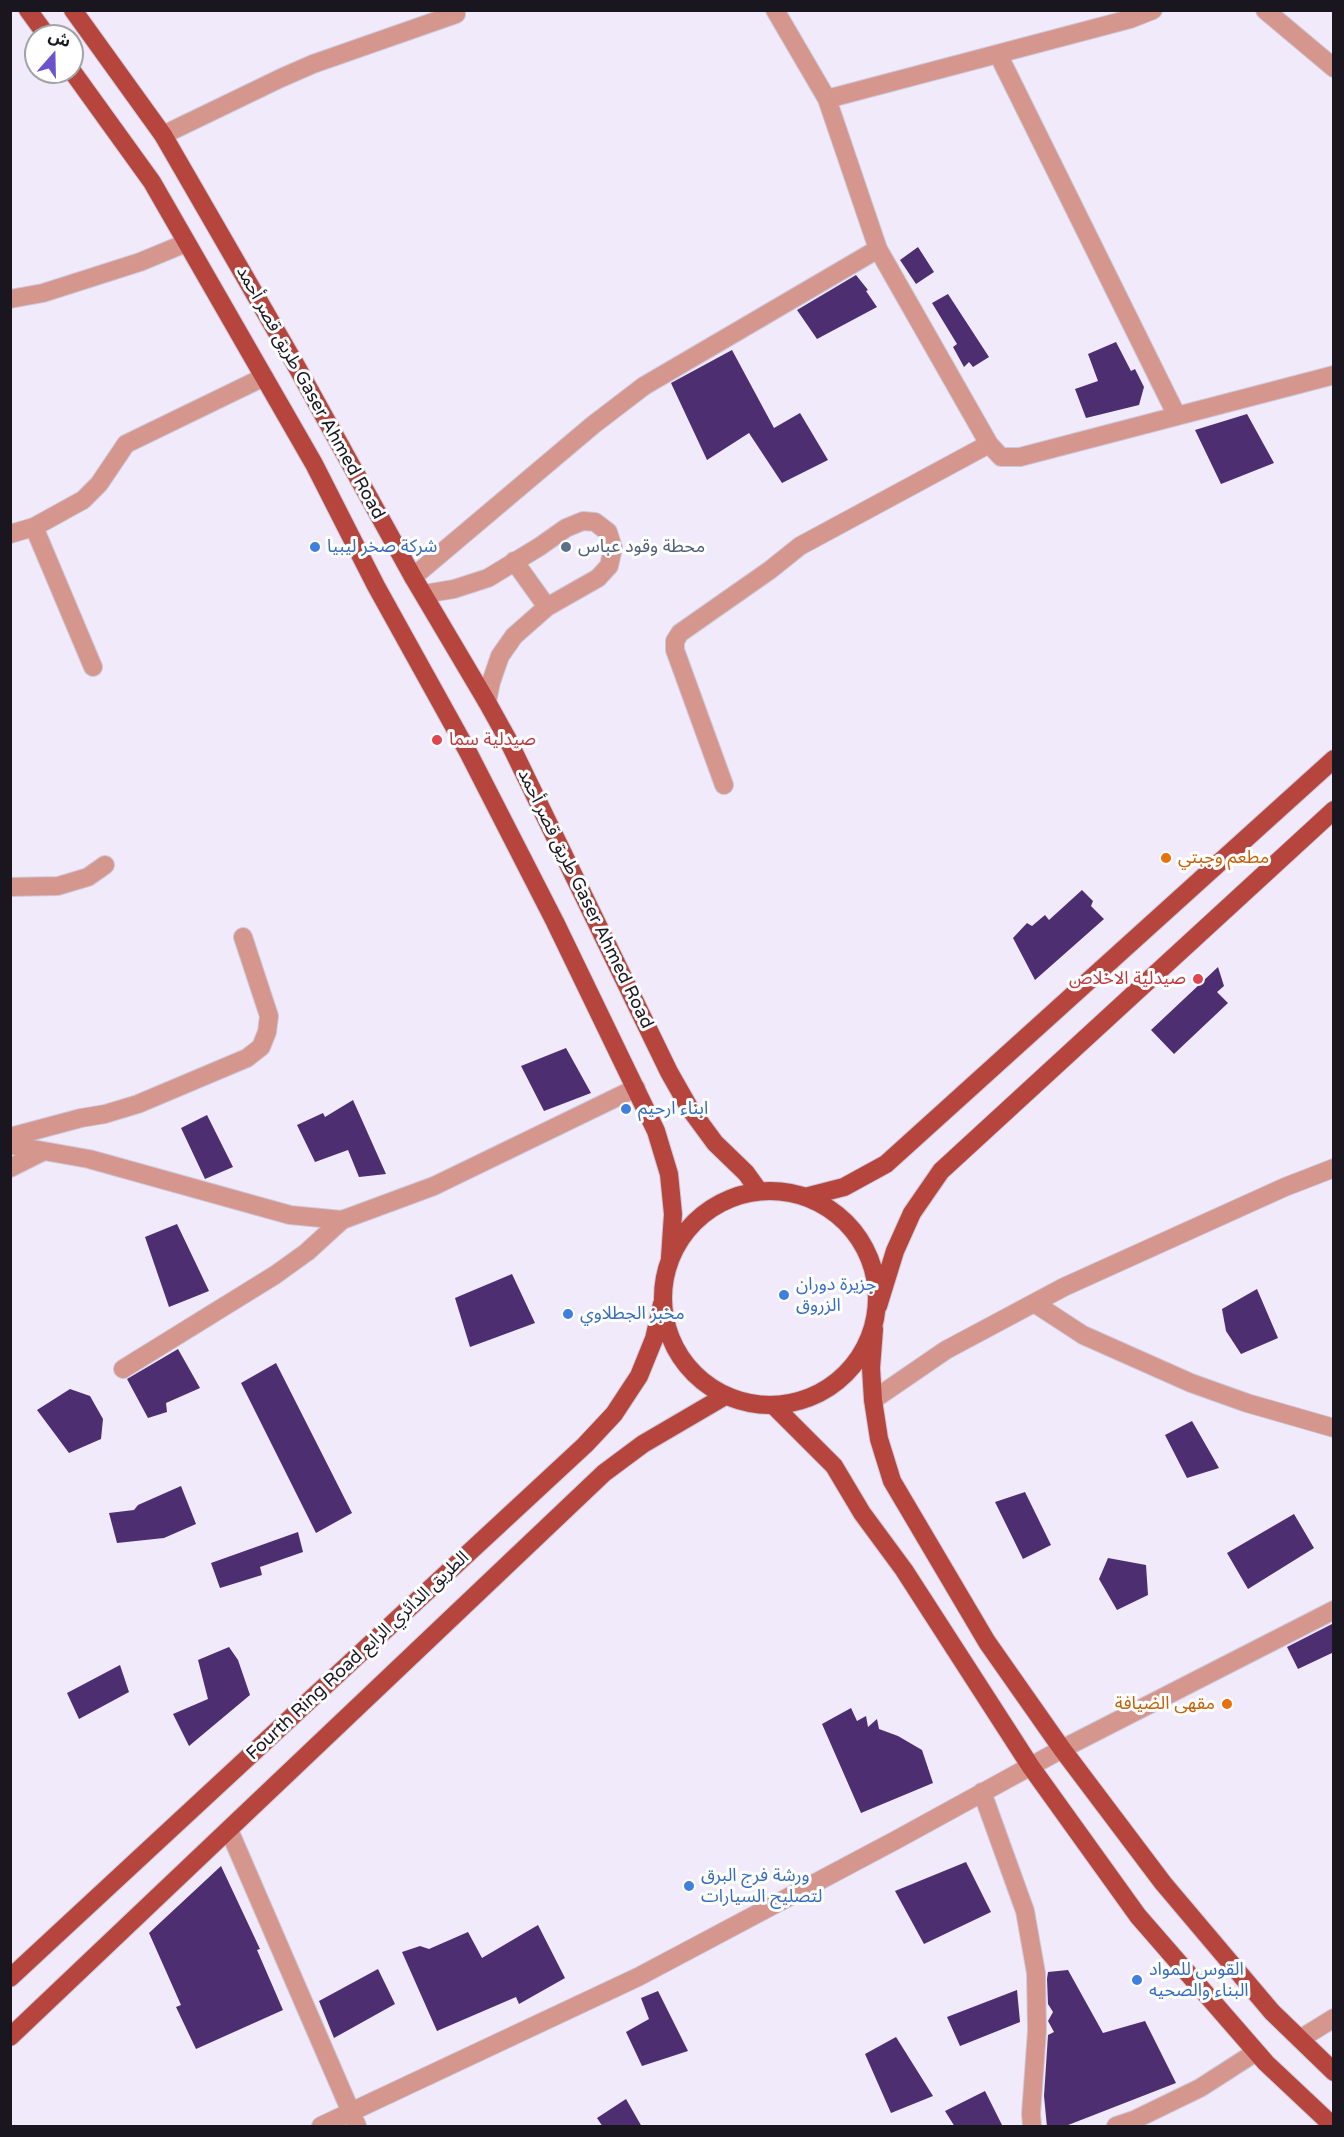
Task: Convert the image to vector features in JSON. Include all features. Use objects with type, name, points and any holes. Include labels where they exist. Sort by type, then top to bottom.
[{"type":"main road","points":[[28,10],[38,24]]},
{"type":"main road","name":"طريق قصر أحمد Gaser Ahmed Road","points":[[73,10],[163,135],[294,362],[413,577],[487,702],[669,1072],[690,1109],[715,1143],[746,1173],[759,1191]]},
{"type":"main road","name":"طريق قصر أحمد Gaser Ahmed Road","points":[[81,84],[152,182],[314,464],[376,586],[468,752],[656,1131],[669,1174],[673,1214],[670,1258]]},
{"type":"main road","points":[[805,1197],[844,1187],[886,1164],[1334,759]]},
{"type":"main road","points":[[1334,810],[941,1171],[912,1213],[895,1251],[878,1306],[871,1368],[879,1439],[892,1481],[987,1642],[1062,1749],[1163,1883],[1272,2012],[1334,2072]]},
{"type":"main road","points":[[874,1329],[859,1359],[836,1383],[807,1399],[774,1406],[741,1402],[708,1386],[681,1358],[671,1341],[665,1323],[662,1304],[663,1280],[670,1258],[681,1237],[696,1219],[715,1205],[736,1196],[759,1191],[783,1191],[827,1206],[861,1239],[871,1260],[877,1282],[878,1306]]},
{"type":"main road","name":"Fourth Ring Road الطريق الدائري الرابع","points":[[10,1978],[585,1446],[614,1414],[639,1376],[654,1339],[662,1304]]},
{"type":"main road","points":[[10,2037],[604,1473],[643,1444],[725,1396]]},
{"type":"main road","points":[[774,1406],[834,1467],[862,1513],[904,1570],[1031,1767],[1137,1916],[1256,2052],[1333,2127]]},
{"type":"street","points":[[775,10],[827,99],[878,249],[989,444],[1001,457],[1020,457],[1334,375]]},
{"type":"street","points":[[827,99],[1130,19],[1153,10]]},
{"type":"street","points":[[1265,10],[1334,68]]},
{"type":"street","points":[[163,135],[313,64],[456,14]]},
{"type":"street","points":[[998,54],[1177,416]]},
{"type":"street","points":[[10,299],[43,293],[140,262],[186,243]]},
{"type":"street","points":[[413,577],[593,425],[644,387],[878,249]]},
{"type":"street","points":[[10,534],[34,527],[83,500],[99,484],[126,444],[264,377]]},
{"type":"street","points":[[724,785],[675,650],[675,641],[680,633],[770,570],[800,546],[989,444]]},
{"type":"street","points":[[424,594],[454,589],[488,578],[566,528],[583,521],[595,522],[608,532],[613,548],[609,566],[598,578],[547,607],[514,636],[500,656],[490,682],[487,702]]},
{"type":"street","points":[[34,527],[93,667]]},
{"type":"street","points":[[514,561],[547,607]]},
{"type":"street","points":[[10,887],[58,886],[88,877],[105,866]]},
{"type":"street","points":[[10,1137],[138,1104],[247,1058],[261,1047],[267,1032],[269,1016],[243,937]]},
{"type":"street","points":[[123,1369],[274,1275],[307,1252],[342,1220],[434,1186],[636,1088]]},
{"type":"street","points":[[10,1145],[89,1159],[290,1215],[342,1220]]},
{"type":"street","points":[[10,1168],[44,1151]]},
{"type":"street","points":[[873,1400],[946,1350],[1064,1287],[1243,1206],[1334,1168]]},
{"type":"street","points":[[1034,1303],[1083,1335],[1191,1383],[1247,1403],[1334,1428]]},
{"type":"street","points":[[321,2127],[354,2120],[638,1977],[897,1840],[1062,1749],[1334,1610]]},
{"type":"street","points":[[982,1792],[1025,1911],[1036,1973],[1037,2031],[1032,2127]]},
{"type":"street","points":[[229,1830],[354,2120]]},
{"type":"street","points":[[1300,2039],[1334,2018]]},
{"type":"street","points":[[1116,2127],[1200,2088],[1256,2052]]},
{"type":"building","points":[[918,247],[934,272],[916,284],[900,260]]},
{"type":"building","points":[[856,275],[868,290],[866,291],[877,307],[817,339],[797,310]]},
{"type":"building","points":[[948,294],[989,357],[973,367],[969,362],[964,367],[953,347],[957,344],[932,303]]},
{"type":"building","points":[[1116,342],[1131,371],[1135,369],[1144,387],[1139,405],[1086,418],[1075,389],[1098,381],[1088,354]]},
{"type":"building","points":[[732,350],[774,428],[800,413],[828,460],[782,483],[749,433],[707,460],[671,383]]},
{"type":"building","points":[[1247,414],[1274,463],[1221,484],[1195,430]]},
{"type":"building","points":[[1082,890],[1093,901],[1091,906],[1104,919],[1035,980],[1013,938],[1027,923],[1032,926],[1045,915],[1049,920]]},
{"type":"building","points":[[1218,967],[1224,986],[1217,992],[1228,1003],[1174,1054],[1151,1030]]},
{"type":"building","points":[[566,1048],[591,1093],[544,1111],[521,1066]]},
{"type":"building","points":[[353,1100],[386,1174],[359,1177],[348,1150],[315,1162],[297,1125],[323,1113],[325,1117]]},
{"type":"building","points":[[207,1115],[233,1167],[205,1179],[181,1128]]},
{"type":"building","points":[[177,1224],[209,1291],[169,1307],[145,1237]]},
{"type":"building","points":[[512,1274],[535,1323],[470,1347],[455,1298]]},
{"type":"building","points":[[1257,1289],[1278,1338],[1241,1354],[1226,1331],[1222,1309]]},
{"type":"building","points":[[178,1349],[200,1388],[166,1403],[167,1412],[148,1418],[127,1379]]},
{"type":"building","points":[[276,1363],[352,1513],[316,1533],[241,1383]]},
{"type":"building","points":[[70,1389],[90,1396],[103,1419],[101,1439],[69,1453],[37,1410]]},
{"type":"building","points":[[1192,1421],[1219,1468],[1187,1478],[1165,1435]]},
{"type":"building","points":[[181,1486],[196,1524],[164,1538],[117,1543],[109,1513],[134,1510],[138,1505]]},
{"type":"building","points":[[1025,1492],[1051,1545],[1023,1559],[995,1502]]},
{"type":"building","points":[[1294,1514],[1314,1548],[1248,1589],[1227,1553]]},
{"type":"building","points":[[298,1532],[303,1552],[260,1567],[262,1575],[220,1588],[211,1563]]},
{"type":"building","points":[[1108,1558],[1146,1565],[1148,1595],[1117,1610],[1099,1579]]},
{"type":"building","points":[[1334,1623],[1334,1652],[1298,1669],[1287,1647]]},
{"type":"building","points":[[229,1647],[238,1660],[250,1695],[189,1746],[173,1714],[208,1699],[198,1660]]},
{"type":"building","points":[[120,1665],[129,1692],[79,1719],[67,1693]]},
{"type":"building","points":[[851,1708],[857,1721],[866,1716],[868,1727],[877,1719],[879,1729],[898,1736],[922,1750],[933,1783],[861,1813],[822,1724]]},
{"type":"building","points":[[966,1862],[991,1912],[924,1944],[895,1891]]},
{"type":"building","points":[[221,1866],[260,1949],[257,1950],[283,2010],[196,2049],[176,2007],[181,2005],[149,1933]]},
{"type":"building","points":[[538,1925],[565,1978],[519,2004],[516,1997],[437,2031],[402,1952],[420,1946],[429,1949],[468,1932],[482,1958]]},
{"type":"building","points":[[378,1969],[395,2004],[334,2038],[319,2001]]},
{"type":"building","points":[[1068,1970],[1103,2033],[1145,2021],[1176,2083],[1063,2127],[1047,2127],[1044,2096],[1048,2035],[1054,2032],[1048,2021],[1053,2012],[1048,2004],[1047,1979],[1048,1972]]},
{"type":"building","points":[[1017,1990],[1020,2022],[960,2046],[947,2017]]},
{"type":"building","points":[[658,1991],[688,2051],[642,2066],[626,2032],[649,2019],[641,1998]]},
{"type":"building","points":[[896,2037],[933,2096],[891,2113],[865,2054]]},
{"type":"building","points":[[985,2091],[1003,2127],[955,2127],[945,2111]]},
{"type":"building","points":[[626,2099],[642,2127],[603,2127],[597,2118]]},
{"type":"place","name":"شركة صخر ليبيا","points":[[315,547]]},
{"type":"place","name":"محطة وقود عباس","points":[[566,547]]},
{"type":"place","name":"صيدلية سما","points":[[437,740]]},
{"type":"place","name":"مطعم وجبتي","points":[[1166,858]]},
{"type":"place","name":"صيدلية الاخلاص","points":[[1198,979]]},
{"type":"place","name":"ابناء ارحيم","points":[[626,1109]]},
{"type":"place","name":"جزيرة دوران الزروق","points":[[784,1295]]},
{"type":"place","name":"مخبز الجطلاوي","points":[[568,1314]]},
{"type":"place","name":"مقهى الضيافة","points":[[1227,1704]]},
{"type":"place","name":"ورشة فرج البرق لتصليح السيارات","points":[[689,1886]]},
{"type":"place","name":"القوس للمواد البناء والصحيه","points":[[1137,1980]]}]
